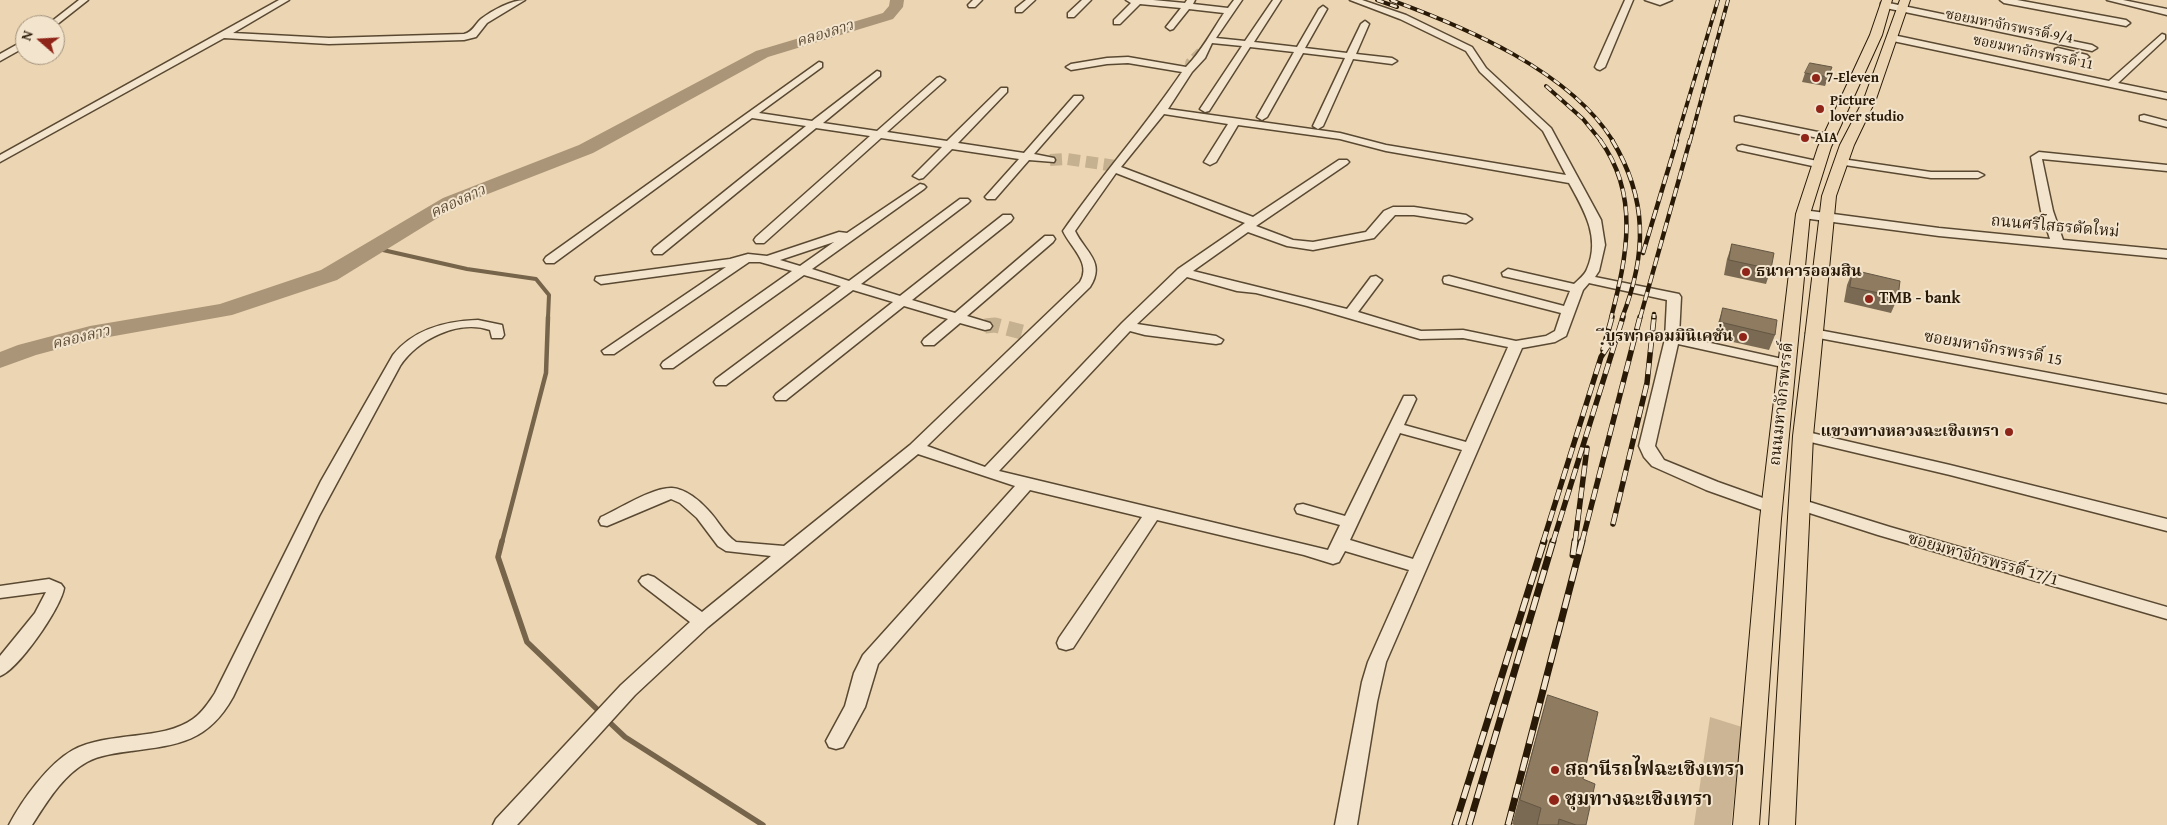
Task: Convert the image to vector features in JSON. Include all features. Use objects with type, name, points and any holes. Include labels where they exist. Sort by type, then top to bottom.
[{"type":"main road","name":"ถนนมหาจักรพรรดิ์","points":[[1746,825],[1756,662],[1802,217],[1817,164],[1846,94],[1875,38],[1885,2]]},
{"type":"main road","name":"ถนนมหาจักรพรรดิ์","points":[[1782,825],[1803,436],[1829,196],[1904,13]]},
{"type":"street","points":[[64,15],[84,0]]},
{"type":"street","points":[[0,159],[285,0]]},
{"type":"street","points":[[222,35],[329,41],[464,38],[473,35],[484,21],[521,0]]},
{"type":"street","points":[[1019,10],[1031,0]]},
{"type":"street","points":[[1071,15],[1087,0]]},
{"type":"street","points":[[1117,22],[1136,0],[1190,3],[1230,11]]},
{"type":"street","points":[[504,825],[628,690],[702,622],[916,448],[1092,276],[1090,264],[1072,240],[1069,231],[1114,169],[1160,111],[1188,70],[1200,58],[1207,44],[1238,0]]},
{"type":"street","points":[[1206,109],[1246,44],[1277,0]]},
{"type":"street","points":[[1183,272],[1351,314],[1420,335],[1463,334],[1516,345],[1550,338],[1561,333],[1568,311],[1581,284],[1594,271],[1599,245],[1595,220],[1573,180],[1566,162],[1547,130],[1483,70],[1469,49],[1428,28],[1354,0]]},
{"type":"street","points":[[1600,67],[1629,0]]},
{"type":"street","points":[[1649,0],[1662,3]]},
{"type":"street","points":[[2004,0],[2126,23]]},
{"type":"street","points":[[2111,0],[2167,12]]},
{"type":"street","points":[[1885,2],[1904,13],[2092,48]]},
{"type":"street","points":[[1170,27],[1190,3]]},
{"type":"street","points":[[1262,117],[1323,9]]},
{"type":"street","points":[[1318,126],[1365,24]]},
{"type":"street","points":[[2111,84],[2162,37]]},
{"type":"street","name":"ซอยมหาจักรพรรดิ์ 11","points":[[1894,38],[2167,96]]},
{"type":"street","points":[[1207,44],[1246,44],[1392,61]]},
{"type":"street","points":[[0,58],[15,49]]},
{"type":"street","name":"ซอยมหาจักรพรรดิ์ 9/4","points":[[2044,49],[2084,57]]},
{"type":"street","points":[[1072,67],[1107,61],[1128,60],[1188,70]]},
{"type":"street","points":[[550,260],[819,65]]},
{"type":"street","points":[[658,250],[877,74]]},
{"type":"street","points":[[760,240],[940,80]]},
{"type":"street","points":[[668,365],[859,230],[919,181],[950,145],[1004,90]]},
{"type":"street","points":[[991,197],[1078,98]]},
{"type":"street","points":[[1160,111],[1340,136],[1386,148],[1573,180]]},
{"type":"street","points":[[750,115],[1050,160]]},
{"type":"street","points":[[2144,118],[2167,124]]},
{"type":"street","points":[[1740,119],[1828,137]]},
{"type":"street","points":[[1210,162],[1235,121]]},
{"type":"street","points":[[1742,148],[1817,164]]},
{"type":"street","points":[[2058,243],[2051,228],[2041,189],[2036,158],[2039,155],[2167,168]]},
{"type":"street","points":[[988,474],[1127,326],[1194,262],[1343,162]]},
{"type":"street","points":[[1842,162],[1931,175],[1978,175]]},
{"type":"street","points":[[1114,169],[1127,172],[1251,224],[1291,243],[1313,246],[1370,235],[1388,214],[1393,211],[1414,211],[1466,218]]},
{"type":"street","points":[[721,382],[964,201]]},
{"type":"street","name":"ถนนศรีโสธรตัดใหม่","points":[[1802,217],[1874,229],[1939,232],[2167,254]]},
{"type":"street","points":[[781,397],[1007,218]]},
{"type":"street","points":[[766,260],[859,230]]},
{"type":"street","points":[[930,342],[1049,239]]},
{"type":"street","points":[[609,351],[748,258]]},
{"type":"street","points":[[601,280],[731,263],[748,258],[766,260],[984,326]]},
{"type":"street","points":[[1508,273],[1674,297],[1672,339],[1647,446],[1648,451],[1658,463],[1712,486],[1771,507]]},
{"type":"street","points":[[1351,314],[1376,280]]},
{"type":"street","points":[[1449,280],[1568,311]]},
{"type":"street","points":[[20,825],[64,767],[81,756],[104,747],[178,735],[196,728],[211,714],[223,697],[310,519],[358,427],[400,357],[411,344],[425,335],[442,329],[462,325],[492,325],[497,328],[497,334]]},
{"type":"street","points":[[1127,326],[1145,332],[1216,340]]},
{"type":"street","name":"ซอยมหาจักรพรรดิ์ 15","points":[[1814,333],[2167,399]]},
{"type":"street","points":[[1672,339],[1787,364]]},
{"type":"street","points":[[1346,825],[1352,801],[1368,687],[1377,662],[1516,345]]},
{"type":"street","points":[[916,448],[988,474],[1307,550],[1332,558],[1409,399]]},
{"type":"street","points":[[1395,427],[1471,448]]},
{"type":"street","points":[[1803,436],[1950,470],[2167,525]]},
{"type":"street","points":[[836,741],[855,707],[864,673],[870,660],[1026,484]]},
{"type":"street","points":[[607,521],[659,496],[672,493],[686,499],[703,514],[724,542],[732,548],[786,552]]},
{"type":"street","name":"ซอยมหาจักรพรรดิ์ 17/1","points":[[1800,504],[1884,531],[2167,613]]},
{"type":"street","points":[[1303,509],[1348,522]]},
{"type":"street","points":[[1066,643],[1153,513]]},
{"type":"street","points":[[1339,543],[1420,567]]},
{"type":"street","points":[[648,581],[702,622]]},
{"type":"street","points":[[0,592],[50,585],[56,588],[56,594],[50,607],[0,669]]},
{"type":"shaded area","points":[[1710,717],[1742,727],[1731,825],[1694,825]]},
{"type":"building","points":[[1810,63],[1832,67],[1828,77],[1805,73]]},
{"type":"building","points":[[1732,244],[1774,253],[1771,269],[1729,260]]},
{"type":"building","points":[[1853,270],[1900,281],[1898,297],[1850,287]]},
{"type":"building","points":[[1723,308],[1777,320],[1775,335],[1720,322]]},
{"type":"building","name":"สถานีรถไฟฉะเชิงเทรา","points":[[1548,695],[1598,712],[1583,779],[1595,784],[1586,825],[1576,825],[1559,819],[1558,825],[1537,825],[1541,808],[1520,800]]},
{"type":"waterway","name":"คลองลาว","points":[[0,361],[27,350],[90,333],[224,310],[329,275],[450,202],[586,149],[762,54],[888,16],[896,7],[897,0]]},
{"type":"waterway","points":[[374,248],[467,269],[536,279],[549,295],[548,318]]},
{"type":"waterway","points":[[502,542],[546,373],[548,317]]},
{"type":"waterway","points":[[502,541],[498,557],[527,642],[602,714]]},
{"type":"waterway","points":[[607,720],[625,737],[763,825]]},
{"type":"tunnel","points":[[1188,70],[1190,62],[1204,48]]},
{"type":"tunnel","points":[[1050,160],[1067,159],[1116,166]]},
{"type":"tunnel","points":[[985,326],[995,325],[1033,335]]},
{"type":"railway","points":[[1377,0],[1397,7]]},
{"type":"railway","points":[[1391,0],[1451,24],[1514,54],[1571,93],[1594,116],[1613,141]]},
{"type":"railway","points":[[1676,141],[1718,0]]},
{"type":"railway","points":[[1690,141],[1728,0]]},
{"type":"railway","points":[[1546,86],[1583,119],[1601,141]]},
{"type":"railway","points":[[1600,140],[1613,161],[1621,182],[1625,204],[1625,249],[1622,272],[1611,318]]},
{"type":"railway","points":[[1612,140],[1624,162],[1632,184],[1638,205],[1640,227],[1636,271],[1622,318]]},
{"type":"railway","points":[[1643,253],[1677,140]]},
{"type":"railway","points":[[1640,318],[1690,140]]},
{"type":"railway","points":[[1603,350],[1612,317]]},
{"type":"railway","points":[[1553,542],[1623,317]]},
{"type":"railway","points":[[1582,542],[1640,317]]},
{"type":"railway","points":[[1613,524],[1647,383],[1654,317]]},
{"type":"railway","points":[[1543,542],[1601,357],[1610,343]]},
{"type":"railway","points":[[1575,542],[1587,448]]},
{"type":"railway","points":[[1455,825],[1544,541]]},
{"type":"railway","points":[[1469,825],[1553,541]]},
{"type":"railway","points":[[1573,555],[1575,541]]},
{"type":"railway","points":[[1508,825],[1582,541]]},
{"type":"place","name":"7-Eleven","points":[[1816,78]]},
{"type":"place","name":"Picture lover studio","points":[[1820,109]]},
{"type":"place","name":"AIA","points":[[1805,138]]},
{"type":"place","name":"ธนาคารออมสิน","points":[[1746,272]]},
{"type":"place","name":"TMB - bank","points":[[1869,299]]},
{"type":"place","name":"ฺีบูรพาคอมมินิเคชั่น","points":[[1743,337]]},
{"type":"place","name":"แขวงทางหลวงฉะเชิงเทรา","points":[[2009,432]]},
{"type":"place","name":"สถานีรถไฟฉะเชิงเทรา","points":[[1555,770]]},
{"type":"place","name":"ชุมทางฉะเชิงเทรา","points":[[1554,800]]}]
